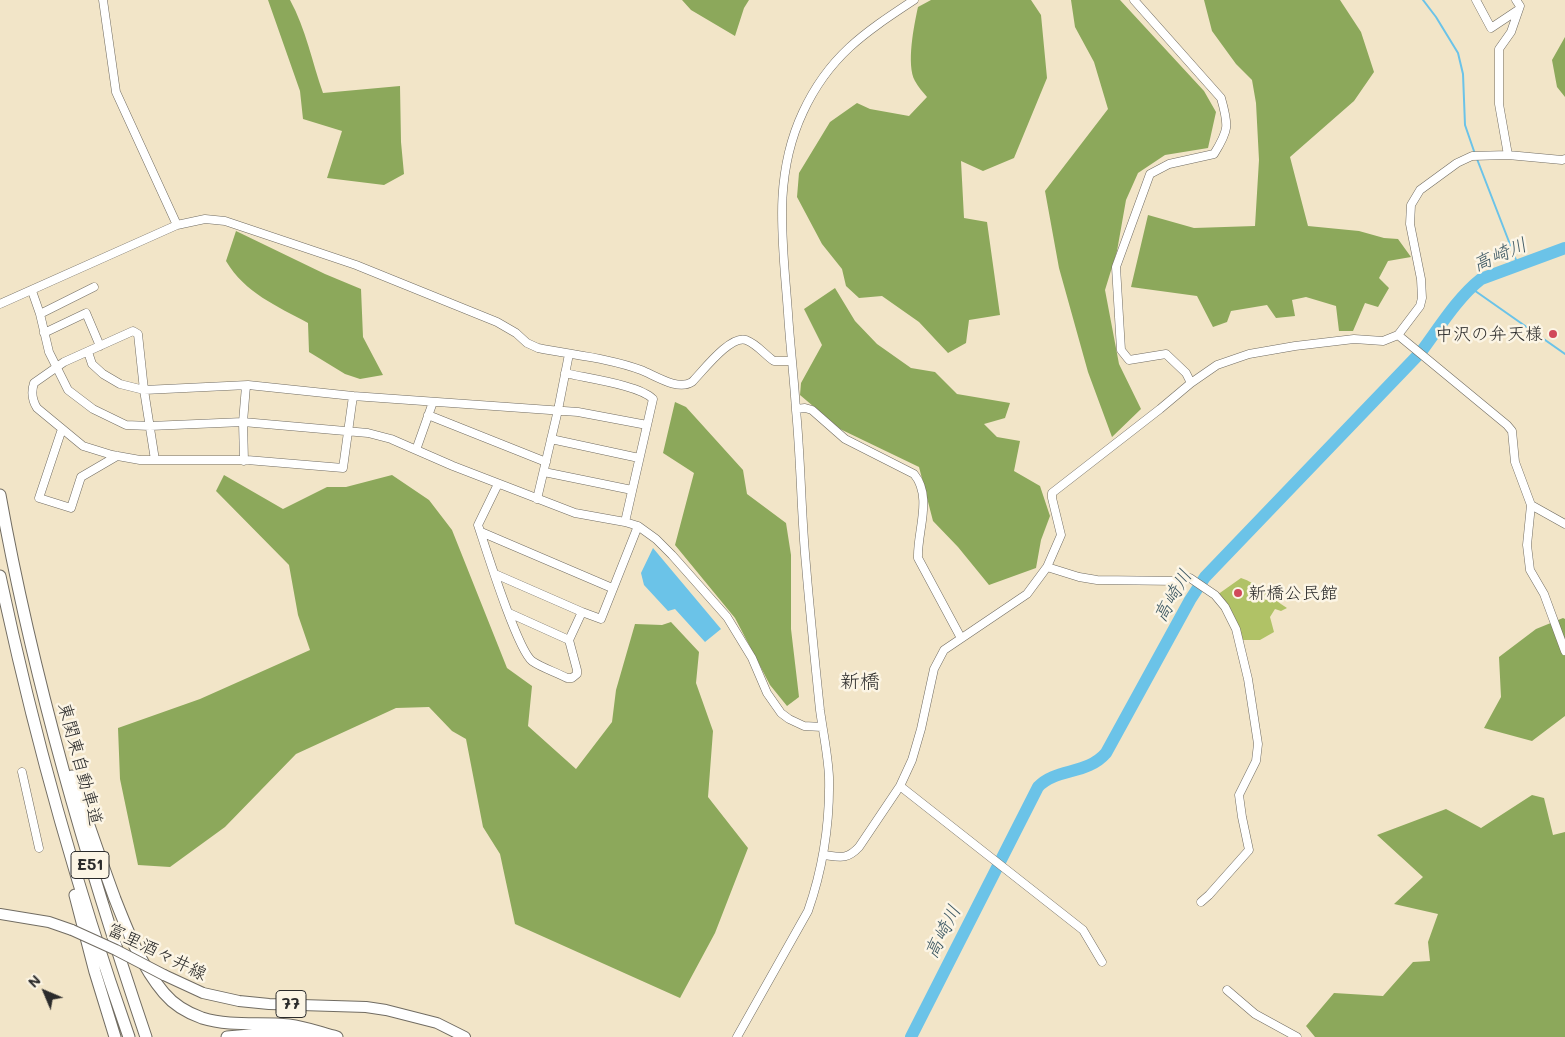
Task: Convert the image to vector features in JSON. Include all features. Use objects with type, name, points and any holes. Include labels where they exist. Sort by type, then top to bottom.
[{"type":"highway","name":"東関東自動車道","points":[[0,495],[53,734],[88,858],[146,1037]]},
{"type":"highway","name":"東関東自動車道","points":[[0,576],[27,695],[58,810],[92,927],[129,1037]]},
{"type":"highway","points":[[42,690],[100,859],[123,919],[136,949],[150,974],[165,994],[187,1012],[203,1018],[238,1024],[291,1025],[337,1037]]},
{"type":"highway","points":[[58,810],[70,876],[95,972],[115,1037]]},
{"type":"highway","points":[[227,1037],[273,1033],[301,1036],[322,1033]]},
{"type":"main road","name":"富里酒々井線","points":[[0,914],[49,922],[72,930],[203,993],[233,1000],[269,1004],[366,1007],[386,1010],[436,1023],[465,1037]]},
{"type":"main road","name":"富里酒々井線","points":[[421,1019],[455,1037]]},
{"type":"street","points":[[103,0],[116,92],[177,225]]},
{"type":"street","points":[[737,1037],[808,911],[824,855],[829,779],[806,564],[781,211],[783,176],[787,155],[802,113],[815,90],[840,56],[864,34],[914,0]]},
{"type":"street","points":[[1134,0],[1221,98],[1227,119],[1224,137],[1214,154],[1170,164],[1150,174],[1116,267],[1121,350],[1129,360],[1166,354],[1186,373],[1191,383]]},
{"type":"street","points":[[1476,0],[1491,28],[1518,10]]},
{"type":"street","points":[[1508,155],[1499,104],[1499,49],[1511,32],[1520,6],[1516,0]]},
{"type":"street","points":[[824,855],[840,857],[851,855],[859,847],[900,786],[912,760],[921,729],[934,668],[944,650],[1027,594],[1034,587],[1061,535],[1052,493],[1191,383],[1217,365],[1249,354],[1295,346],[1354,339],[1384,341],[1398,335],[1420,306],[1422,298],[1421,280],[1410,224],[1411,205],[1416,195],[1457,163],[1472,156],[1508,155],[1565,159]]},
{"type":"street","points":[[0,304],[177,225],[206,219],[225,221],[274,236],[356,265],[497,322],[516,333],[532,346],[627,366],[677,384],[684,385],[692,382],[722,350],[740,340],[753,344],[774,361],[791,361]]},
{"type":"street","points":[[40,314],[94,287]]},
{"type":"street","points":[[32,291],[40,314],[49,352],[68,390],[93,409],[126,425],[150,426],[243,422],[368,433],[391,439],[498,484],[575,513],[638,526],[667,550],[727,618],[752,658],[767,692],[781,712],[789,719],[804,726],[822,727]]},
{"type":"street","points":[[44,333],[86,313],[100,346]]},
{"type":"street","points":[[155,460],[144,390],[138,334],[133,331],[100,346],[56,367],[34,383],[32,388],[33,402],[37,408],[83,446],[117,456],[140,460],[155,460],[244,460],[344,468],[353,396]]},
{"type":"street","points":[[1398,335],[1512,431],[1515,462],[1531,505],[1527,545],[1530,570],[1544,594],[1565,651]]},
{"type":"street","points":[[88,352],[92,364],[103,374],[120,384],[144,390],[246,386],[353,396],[558,410],[647,425]]},
{"type":"street","points":[[537,499],[569,354]]},
{"type":"street","points":[[565,373],[624,386],[648,395],[652,399],[625,522]]},
{"type":"street","points":[[244,460],[243,422],[246,386]]},
{"type":"street","points":[[416,450],[433,402]]},
{"type":"street","points":[[796,409],[812,410],[845,439],[914,474],[920,481],[924,510],[917,545],[918,558],[961,638]]},
{"type":"street","points":[[428,415],[546,462]]},
{"type":"street","points":[[62,429],[39,498],[71,508],[82,477],[117,456]]},
{"type":"street","points":[[551,440],[639,458]]},
{"type":"street","points":[[544,472],[632,490]]},
{"type":"street","points":[[498,484],[478,525],[525,653],[532,661],[567,678],[572,678],[577,670],[569,640],[582,612]]},
{"type":"street","points":[[1531,505],[1565,524]]},
{"type":"street","points":[[495,574],[601,619],[638,526]]},
{"type":"street","points":[[481,532],[612,588]]},
{"type":"street","points":[[1046,566],[1078,577],[1097,580],[1179,581],[1190,578],[1215,595],[1225,607],[1236,629],[1248,679],[1258,744],[1256,760],[1239,795],[1249,850],[1201,902]]},
{"type":"street","points":[[509,613],[569,640]]},
{"type":"street","points":[[22,772],[39,848]]},
{"type":"street","points":[[900,786],[1083,930],[1102,962]]},
{"type":"street","points":[[1227,990],[1255,1014],[1297,1037]]},
{"type":"green space","points":[[268,0],[290,0],[305,34],[323,93],[400,86],[401,142],[404,174],[384,185],[327,178],[342,131],[303,119],[300,91]]},
{"type":"green space","points":[[682,0],[749,0],[744,8],[735,36],[691,10]]},
{"type":"green space","points":[[931,0],[1031,0],[1041,15],[1047,78],[1014,158],[983,171],[961,161],[964,218],[987,222],[1000,315],[969,320],[966,343],[948,353],[919,322],[882,296],[859,298],[846,286],[842,269],[822,244],[797,197],[799,173],[830,122],[857,103],[870,109],[909,116],[927,97],[912,74],[911,55],[918,7]]},
{"type":"green space","points":[[1071,0],[1120,0],[1204,91],[1216,112],[1208,148],[1165,155],[1138,173],[1126,200],[1117,251],[1105,290],[1119,364],[1141,409],[1112,437],[1088,372],[1059,268],[1045,191],[1108,109],[1094,62],[1075,27]]},
{"type":"green space","points":[[1204,0],[1340,0],[1361,32],[1374,72],[1354,101],[1290,157],[1308,226],[1359,231],[1384,238],[1398,239],[1411,257],[1388,261],[1379,278],[1389,288],[1378,307],[1365,303],[1353,331],[1339,331],[1336,306],[1306,297],[1292,300],[1295,316],[1276,318],[1267,305],[1231,311],[1227,322],[1213,327],[1197,296],[1131,287],[1148,215],[1194,228],[1255,226],[1259,160],[1256,103],[1252,80],[1236,64],[1212,31]]},
{"type":"green space","points":[[1565,37],[1565,97],[1557,87],[1552,60]]},
{"type":"green space","points":[[236,231],[325,274],[361,289],[363,337],[383,375],[360,379],[345,374],[309,352],[308,323],[262,298],[242,282],[226,261]]},
{"type":"green space","points":[[835,288],[855,321],[877,344],[911,368],[935,372],[957,394],[1010,403],[1005,418],[984,424],[997,437],[1020,441],[1014,471],[1040,486],[1050,516],[1041,540],[1036,568],[989,585],[958,547],[933,521],[919,467],[840,429],[800,395],[801,383],[822,345],[804,309]]},
{"type":"green space","points":[[675,402],[686,407],[743,470],[747,494],[786,523],[791,555],[791,629],[799,697],[787,706],[770,685],[735,618],[675,545],[694,473],[663,453]]},
{"type":"green space","points":[[224,475],[283,509],[327,487],[346,487],[392,475],[429,500],[452,530],[507,668],[532,686],[528,726],[576,769],[612,722],[616,690],[635,624],[662,625],[671,622],[699,652],[696,683],[713,731],[708,797],[748,848],[715,933],[680,998],[515,924],[500,854],[483,827],[466,739],[452,731],[429,707],[396,708],[296,754],[225,827],[170,867],[138,865],[120,779],[118,728],[200,699],[310,650],[298,615],[289,565],[216,491]]},
{"type":"green space","points":[[1241,578],[1247,580],[1287,608],[1281,611],[1275,609],[1270,617],[1274,632],[1260,640],[1240,640],[1217,595]]},
{"type":"green space","points":[[1563,618],[1565,619],[1565,716],[1532,741],[1484,728],[1501,697],[1499,657],[1536,629]]},
{"type":"green space","points":[[1532,795],[1544,798],[1553,835],[1565,832],[1565,1037],[1315,1037],[1306,1026],[1334,993],[1383,996],[1413,962],[1430,961],[1428,942],[1438,914],[1394,904],[1423,877],[1377,835],[1446,809],[1481,828]]},
{"type":"water","points":[[653,548],[721,629],[705,642],[675,609],[668,611],[644,585],[641,573]]},
{"type":"waterway","points":[[1423,0],[1458,53],[1463,74],[1465,125],[1475,154]]},
{"type":"waterway","points":[[1477,159],[1518,265]]},
{"type":"waterway","name":"高崎川","points":[[911,1037],[1038,787],[1054,777],[1090,765],[1106,753],[1190,600],[1205,577],[1421,352],[1472,287],[1481,279],[1565,248]]},
{"type":"waterway","points":[[1471,288],[1565,354]]},
{"type":"place","name":"中沢の弁天様","points":[[1553,334]]},
{"type":"place","name":"新橋公民館","points":[[1238,593]]},
{"type":"district","name":"新橋","points":[[860,682]]}]
